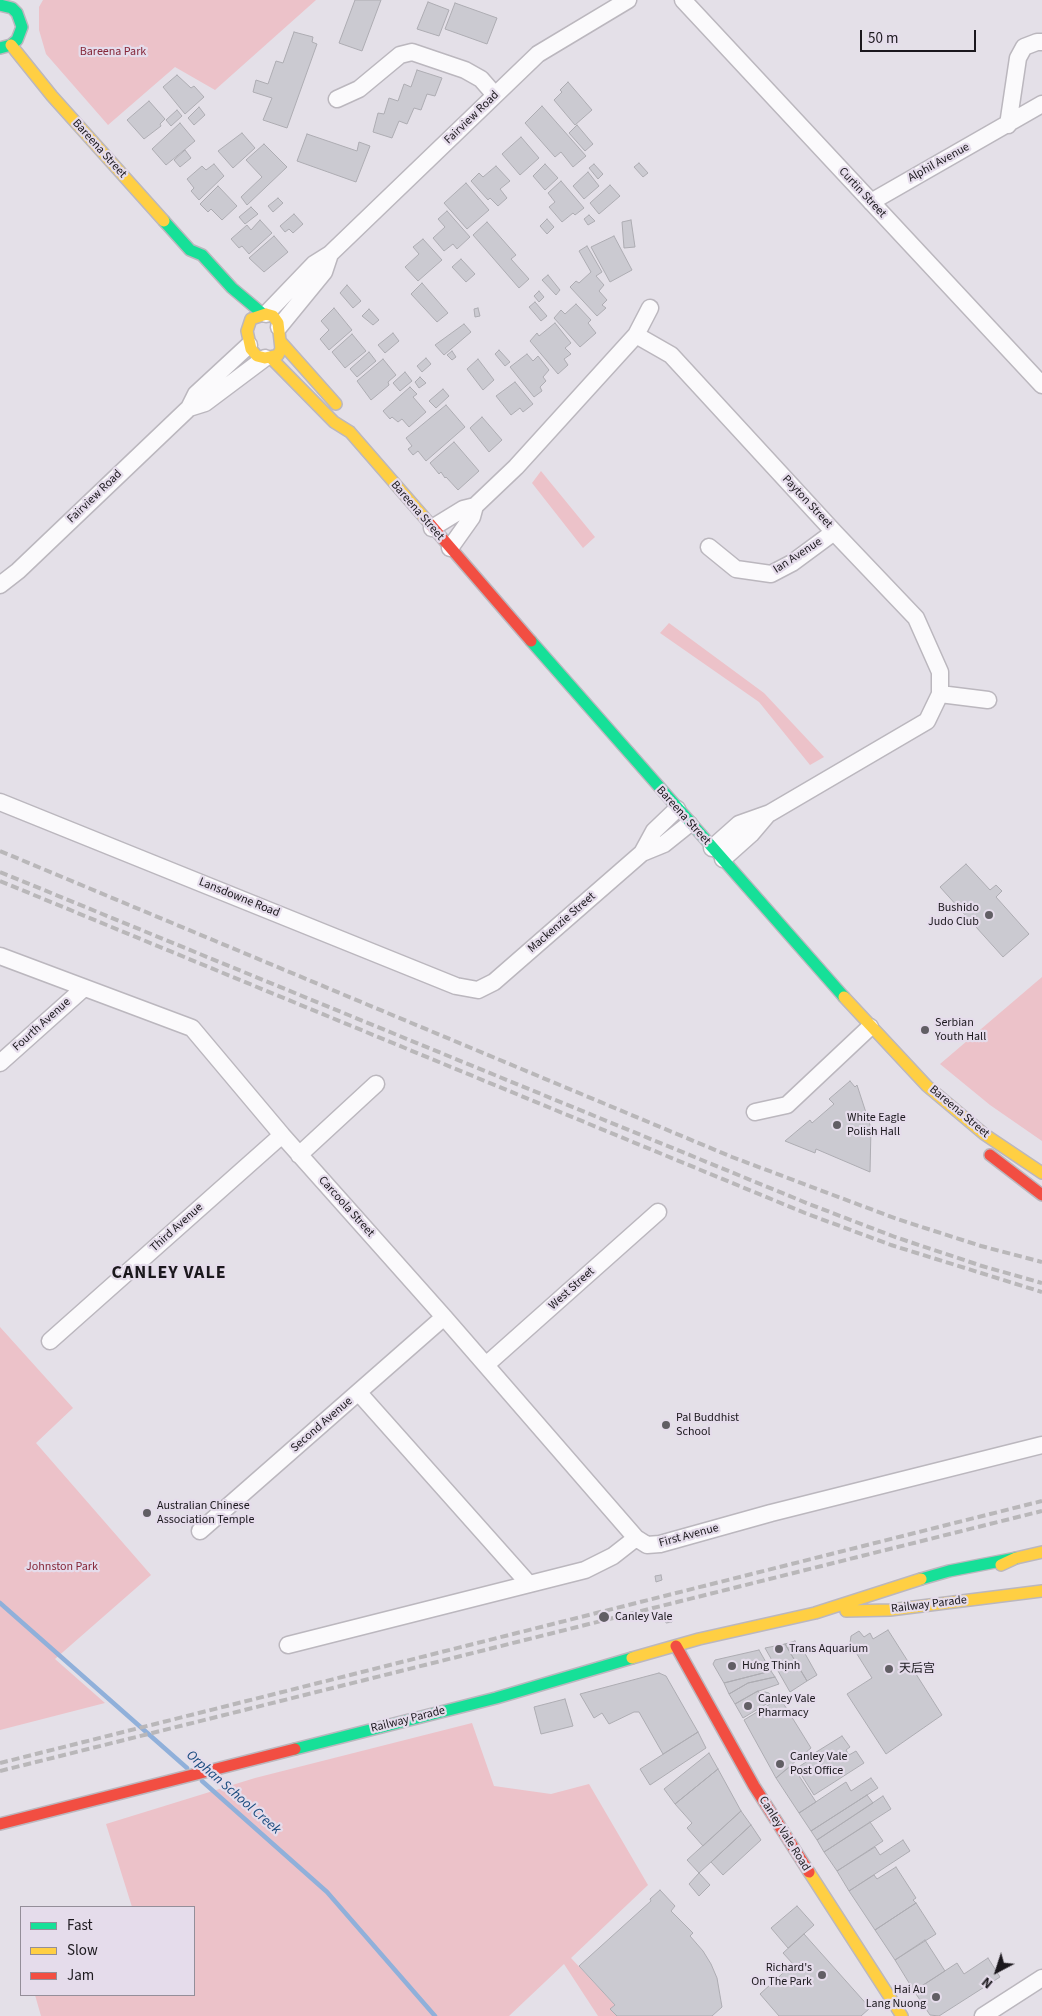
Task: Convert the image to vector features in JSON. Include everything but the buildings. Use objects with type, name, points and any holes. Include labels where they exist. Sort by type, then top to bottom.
[{"type":"main road","points":[[0,5],[15,4],[21,20],[21,34],[6,46]]},
{"type":"main road","name":"Bareena Street","points":[[6,46],[190,250],[202,255],[232,288],[264,314]]},
{"type":"main road","name":"Bareena Street","points":[[190,250],[195,268]]},
{"type":"main road","points":[[237,318],[254,353],[268,358],[278,354],[280,334],[275,318],[264,314],[251,319],[248,338]]},
{"type":"main road","name":"Bareena Street","points":[[280,334],[340,409],[350,432],[689,824],[718,854],[870,1027],[918,1077],[984,1134],[1042,1172]]},
{"type":"main road","name":"Bareena Street","points":[[268,358],[334,422],[350,432]]},
{"type":"main road","points":[[918,1077],[970,1138]]},
{"type":"main road","points":[[981,1148],[1042,1195]]},
{"type":"main road","points":[[970,1579],[1016,1558],[1042,1552]]},
{"type":"main road","name":"Railway Parade","points":[[815,1613],[948,1571],[1016,1558]]},
{"type":"main road","points":[[835,1607],[920,1587],[935,1590],[890,1610]]},
{"type":"main road","points":[[956,1589],[974,1592],[1026,1593]]},
{"type":"main road","name":"Railway Parade","points":[[0,1824],[496,1698],[676,1646],[785,1618],[815,1613],[890,1610],[1042,1591]]},
{"type":"main road","name":"Canley Vale Road","points":[[676,1646],[754,1786],[902,2016]]},
{"type":"street","name":"Fairview Road","points":[[264,314],[314,264],[330,254],[538,54],[628,0]]},
{"type":"street","name":"Curtin Street","points":[[683,0],[1042,385]]},
{"type":"street","points":[[1008,125],[1018,58],[1024,47],[1042,42]]},
{"type":"street","points":[[338,100],[359,89],[400,55],[412,52],[465,70],[481,79],[496,95]]},
{"type":"street","name":"Alphil Avenue","points":[[871,202],[1042,104]]},
{"type":"street","name":"Fairview Road","points":[[280,334],[324,272],[330,254]]},
{"type":"street","points":[[432,528],[463,509],[475,506],[516,467],[636,335],[650,308]]},
{"type":"street","name":"Payton Street","points":[[636,335],[671,355],[916,618],[940,672],[940,694],[927,721],[770,813],[751,834],[718,854]]},
{"type":"street","name":"Fairview Road","points":[[0,585],[18,571],[189,408],[196,394],[248,338]]},
{"type":"street","name":"Fairview Road","points":[[189,408],[205,404],[268,358]]},
{"type":"street","points":[[450,548],[472,517],[475,506]]},
{"type":"street","name":"Ian Avenue","points":[[709,547],[736,569],[771,574],[792,563],[834,532]]},
{"type":"street","points":[[940,694],[988,700]]},
{"type":"street","name":"Lansdowne Road","points":[[0,802],[456,986],[478,990]]},
{"type":"street","name":"Mackenzie Street","points":[[642,853],[654,831],[677,809]]},
{"type":"street","name":"Mackenzie Street","points":[[478,990],[494,982],[642,853],[664,844],[689,824]]},
{"type":"street","name":"Carcoola Street","points":[[0,956],[192,1028],[299,1155],[486,1365],[636,1538]]},
{"type":"street","name":"Fourth Avenue","points":[[0,1063],[84,988]]},
{"type":"street","points":[[755,1112],[787,1105],[870,1027]]},
{"type":"street","points":[[299,1155],[376,1084]]},
{"type":"street","name":"Third Avenue","points":[[50,1341],[282,1135]]},
{"type":"street","name":"West Street","points":[[486,1365],[658,1212]]},
{"type":"street","name":"Second Avenue","points":[[200,1531],[444,1318]]},
{"type":"street","points":[[360,1393],[529,1584]]},
{"type":"street","name":"First Avenue","points":[[636,1538],[647,1546],[660,1544],[771,1513],[1042,1445]]},
{"type":"street","points":[[288,1645],[589,1568],[613,1556],[636,1538]]},
{"type":"street","points":[[983,2016],[1042,1978]]},
{"type":"green space","name":"Bareena Park","points":[[43,0],[316,0],[215,90],[175,67],[108,125],[46,54],[39,30],[39,7]]},
{"type":"green space","points":[[541,471],[595,537],[583,548],[532,483]]},
{"type":"green space","points":[[669,623],[764,693],[824,757],[810,765],[759,702],[660,633]]},
{"type":"green space","points":[[1042,977],[1042,1141],[990,1105],[940,1064]]},
{"type":"green space","name":"Johnston Park","points":[[0,1327],[73,1408],[36,1443],[151,1575],[55,1659],[105,1703],[0,1730]]},
{"type":"green space","points":[[472,1723],[494,1786],[551,1794],[589,1784],[648,1885],[571,1958],[615,2005],[611,2009],[617,2016],[598,2016],[564,1964],[509,2016],[41,2016],[35,1996],[195,1996],[195,1906],[132,1906],[106,1824],[255,1778]]},
{"type":"waterway","name":"Orphan School Creek","points":[[0,1603],[187,1768]]},
{"type":"waterway","name":"Orphan School Creek","points":[[202,1781],[327,1892],[435,2016]]},
{"type":"railway","points":[[0,851],[732,1157],[897,1219],[981,1246],[1042,1262]]},
{"type":"railway","points":[[0,872],[809,1204],[895,1237],[982,1266],[1042,1283]]},
{"type":"railway","points":[[0,881],[805,1213],[891,1245],[1042,1292]]},
{"type":"railway","points":[[0,1763],[1042,1501]]},
{"type":"railway","points":[[0,1771],[1042,1511]]},
{"type":"traffic: fast","points":[[0,5],[12,8],[17,13],[22,27],[17,40],[11,45],[0,48]]},
{"type":"traffic: fast","points":[[164,221],[190,250],[202,255],[232,288],[263,314]]},
{"type":"traffic: fast","points":[[531,641],[844,997]]},
{"type":"traffic: fast","points":[[921,1579],[949,1571],[1016,1558]]},
{"type":"traffic: fast","points":[[295,1749],[496,1698],[632,1658]]},
{"type":"traffic: slow","points":[[11,45],[52,96],[164,221]]},
{"type":"traffic: slow","points":[[266,314],[273,316],[278,323],[281,349],[278,355],[265,358],[257,356],[251,349],[247,331],[251,319],[266,314]]},
{"type":"traffic: slow","points":[[280,341],[336,404]]},
{"type":"traffic: slow","points":[[271,358],[334,422],[350,432],[430,524]]},
{"type":"traffic: slow","points":[[844,997],[927,1086],[984,1134],[1042,1173]]},
{"type":"traffic: slow","points":[[1001,1565],[1016,1558],[1042,1552]]},
{"type":"traffic: slow","points":[[632,1658],[699,1639],[815,1613],[921,1579]]},
{"type":"traffic: slow","points":[[846,1611],[890,1610],[1042,1591]]},
{"type":"traffic: slow","points":[[809,1872],[902,2016]]},
{"type":"traffic: jam","points":[[430,524],[531,641]]},
{"type":"traffic: jam","points":[[990,1155],[1042,1195]]},
{"type":"traffic: jam","points":[[676,1646],[754,1786],[809,1872]]},
{"type":"traffic: jam","points":[[0,1824],[295,1749]]},
{"type":"place","name":"Bushido Judo Club","points":[[989,915]]},
{"type":"place","name":"Serbian Youth Hall","points":[[925,1030]]},
{"type":"place","name":"White Eagle Polish Hall","points":[[837,1125]]},
{"type":"place","name":"Pal Buddhist School","points":[[666,1425]]},
{"type":"place","name":"Australian Chinese Association Temple","points":[[147,1513]]},
{"type":"place","name":"Canley Vale","points":[[604,1617]]},
{"type":"place","name":"Trans Aquarium","points":[[779,1649]]},
{"type":"place","name":"Hưng Thịnh","points":[[732,1666]]},
{"type":"place","name":"天后宫","points":[[889,1669]]},
{"type":"place","name":"Canley Vale Pharmacy","points":[[748,1706]]},
{"type":"place","name":"Canley Vale Post Office","points":[[780,1764]]},
{"type":"place","name":"Richard's On The Park","points":[[822,1975]]},
{"type":"place","name":"Hai Au Lang Nuong","points":[[936,1997]]},
{"type":"district","name":"CANLEY VALE","points":[[169,1274]]}]
